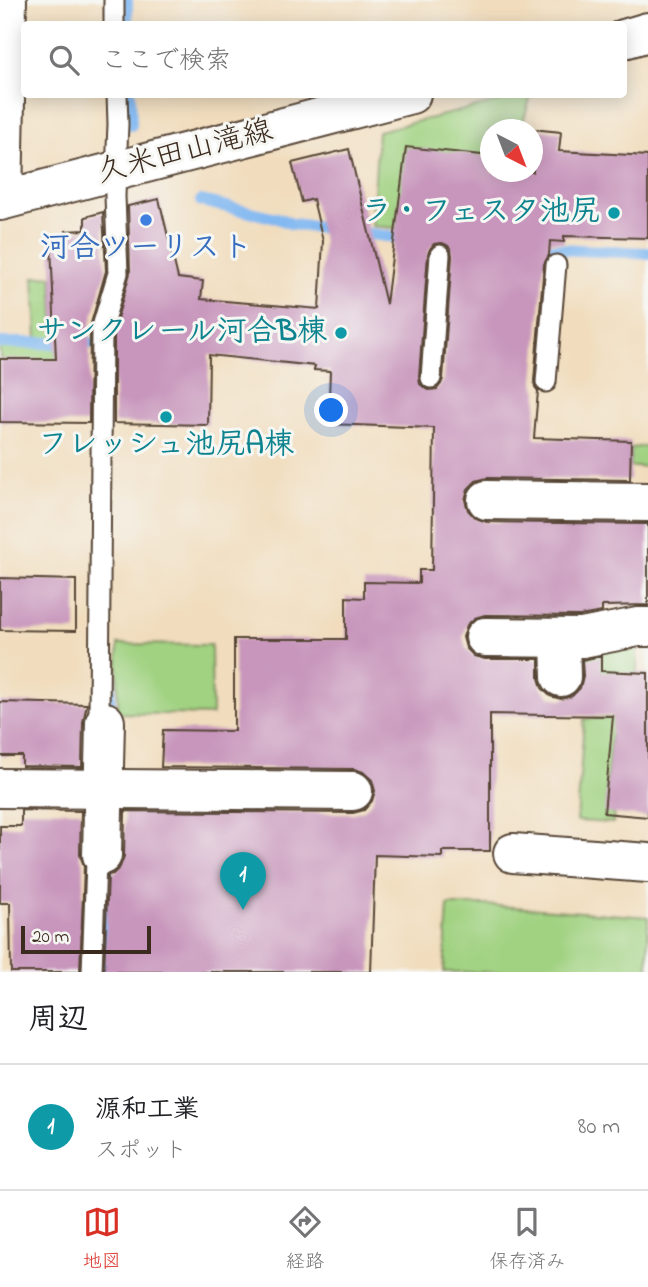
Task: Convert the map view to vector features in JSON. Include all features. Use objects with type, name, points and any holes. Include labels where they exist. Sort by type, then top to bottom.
[{"type":"street","points":[[1,201],[7,0]]},
{"type":"street","points":[[627,38],[648,32]]},
{"type":"street","name":"久米田山滝線","points":[[1,201],[396,98]]},
{"type":"street","points":[[487,500],[648,502]]},
{"type":"street","points":[[485,637],[582,638],[648,627]]},
{"type":"street","points":[[560,638],[561,677]]},
{"type":"street","points":[[102,855],[105,722]]},
{"type":"street","points":[[0,788],[353,792]]},
{"type":"street","points":[[513,853],[648,863]]},
{"type":"lane","points":[[114,0],[114,21]]},
{"type":"lane","points":[[105,722],[99,716],[102,327],[118,273],[115,196],[117,98]]},
{"type":"lane","points":[[431,378],[440,255]]},
{"type":"lane","points":[[546,382],[556,265]]},
{"type":"lane","points":[[92,972],[96,861],[102,855]]},
{"type":"green space","points":[[513,98],[530,98],[524,119],[480,119],[480,168],[396,228],[372,226],[378,131]]},
{"type":"green space","points":[[52,276],[55,339],[37,339],[34,277]]},
{"type":"green space","points":[[0,347],[85,347],[86,378],[0,359]]},
{"type":"green space","points":[[648,446],[648,467],[630,467],[631,448]]},
{"type":"green space","points":[[118,644],[211,645],[212,715],[118,713]]},
{"type":"green space","points":[[637,647],[637,679],[601,678],[601,669],[578,669],[576,660],[587,651]]},
{"type":"green space","points":[[638,717],[611,736],[606,790],[614,814],[613,823],[577,821],[584,719]]},
{"type":"green space","points":[[448,905],[484,905],[648,917],[648,972],[444,972]]},
{"type":"building","points":[[543,130],[561,132],[559,151],[648,156],[648,238],[564,236],[564,242],[550,241],[549,255],[544,264],[534,381],[538,391],[534,438],[631,441],[630,480],[487,478],[476,481],[468,489],[465,500],[468,510],[475,518],[487,522],[648,524],[648,605],[602,606],[602,612],[580,616],[485,615],[475,618],[467,625],[463,637],[466,648],[474,656],[485,659],[539,659],[542,688],[550,696],[561,699],[572,696],[580,688],[583,676],[582,660],[601,656],[601,671],[648,673],[648,817],[604,813],[613,716],[490,714],[490,851],[442,851],[442,857],[375,855],[371,972],[104,972],[108,875],[120,867],[124,856],[125,811],[353,813],[364,810],[372,801],[375,791],[372,780],[363,772],[354,769],[161,767],[163,730],[234,731],[234,639],[346,639],[346,597],[364,598],[364,582],[419,583],[419,570],[432,570],[434,428],[328,424],[330,371],[314,370],[315,366],[209,355],[208,425],[114,423],[114,329],[130,273],[128,206],[159,199],[178,278],[203,281],[201,299],[319,309],[323,241],[313,199],[302,202],[292,163],[349,149],[386,304],[406,147],[480,155],[480,182],[543,182]],"holes":[[[442,243],[451,249],[443,379],[437,389],[429,390],[420,384],[419,377],[428,254],[434,244]]]},
{"type":"building","points":[[103,212],[106,271],[90,327],[89,423],[0,422],[0,359],[56,359],[51,245],[67,244],[66,231],[85,230],[85,217]]},
{"type":"building","points":[[0,578],[76,580],[76,631],[0,630]]},
{"type":"building","points":[[0,702],[87,704],[83,722],[82,767],[22,766],[22,756],[0,756]]},
{"type":"building","points":[[21,810],[81,811],[80,855],[84,866],[80,972],[11,972],[10,903],[0,903],[0,826],[21,826]]},
{"type":"waterway","points":[[127,0],[127,21]]},
{"type":"waterway","points":[[130,98],[131,125]]},
{"type":"waterway","points":[[201,201],[277,218],[292,224],[334,229]]},
{"type":"waterway","points":[[355,232],[410,239]]},
{"type":"waterway","points":[[533,248],[648,253]]},
{"type":"waterway","points":[[0,343],[90,343]]},
{"type":"waterway","points":[[109,713],[110,674]]},
{"type":"waterway","points":[[102,972],[107,867]]},
{"type":"place","name":"ラ・フェスタ池尻","points":[[614,213]]},
{"type":"place","name":"河合ツーリスト","points":[[146,220]]},
{"type":"place","name":"サンクレール河合B棟","points":[[341,333]]},
{"type":"place","name":"フレッシュ池尻A棟","points":[[166,417]]},
{"type":"place","name":"源和工業","points":[[243,910]]}]
